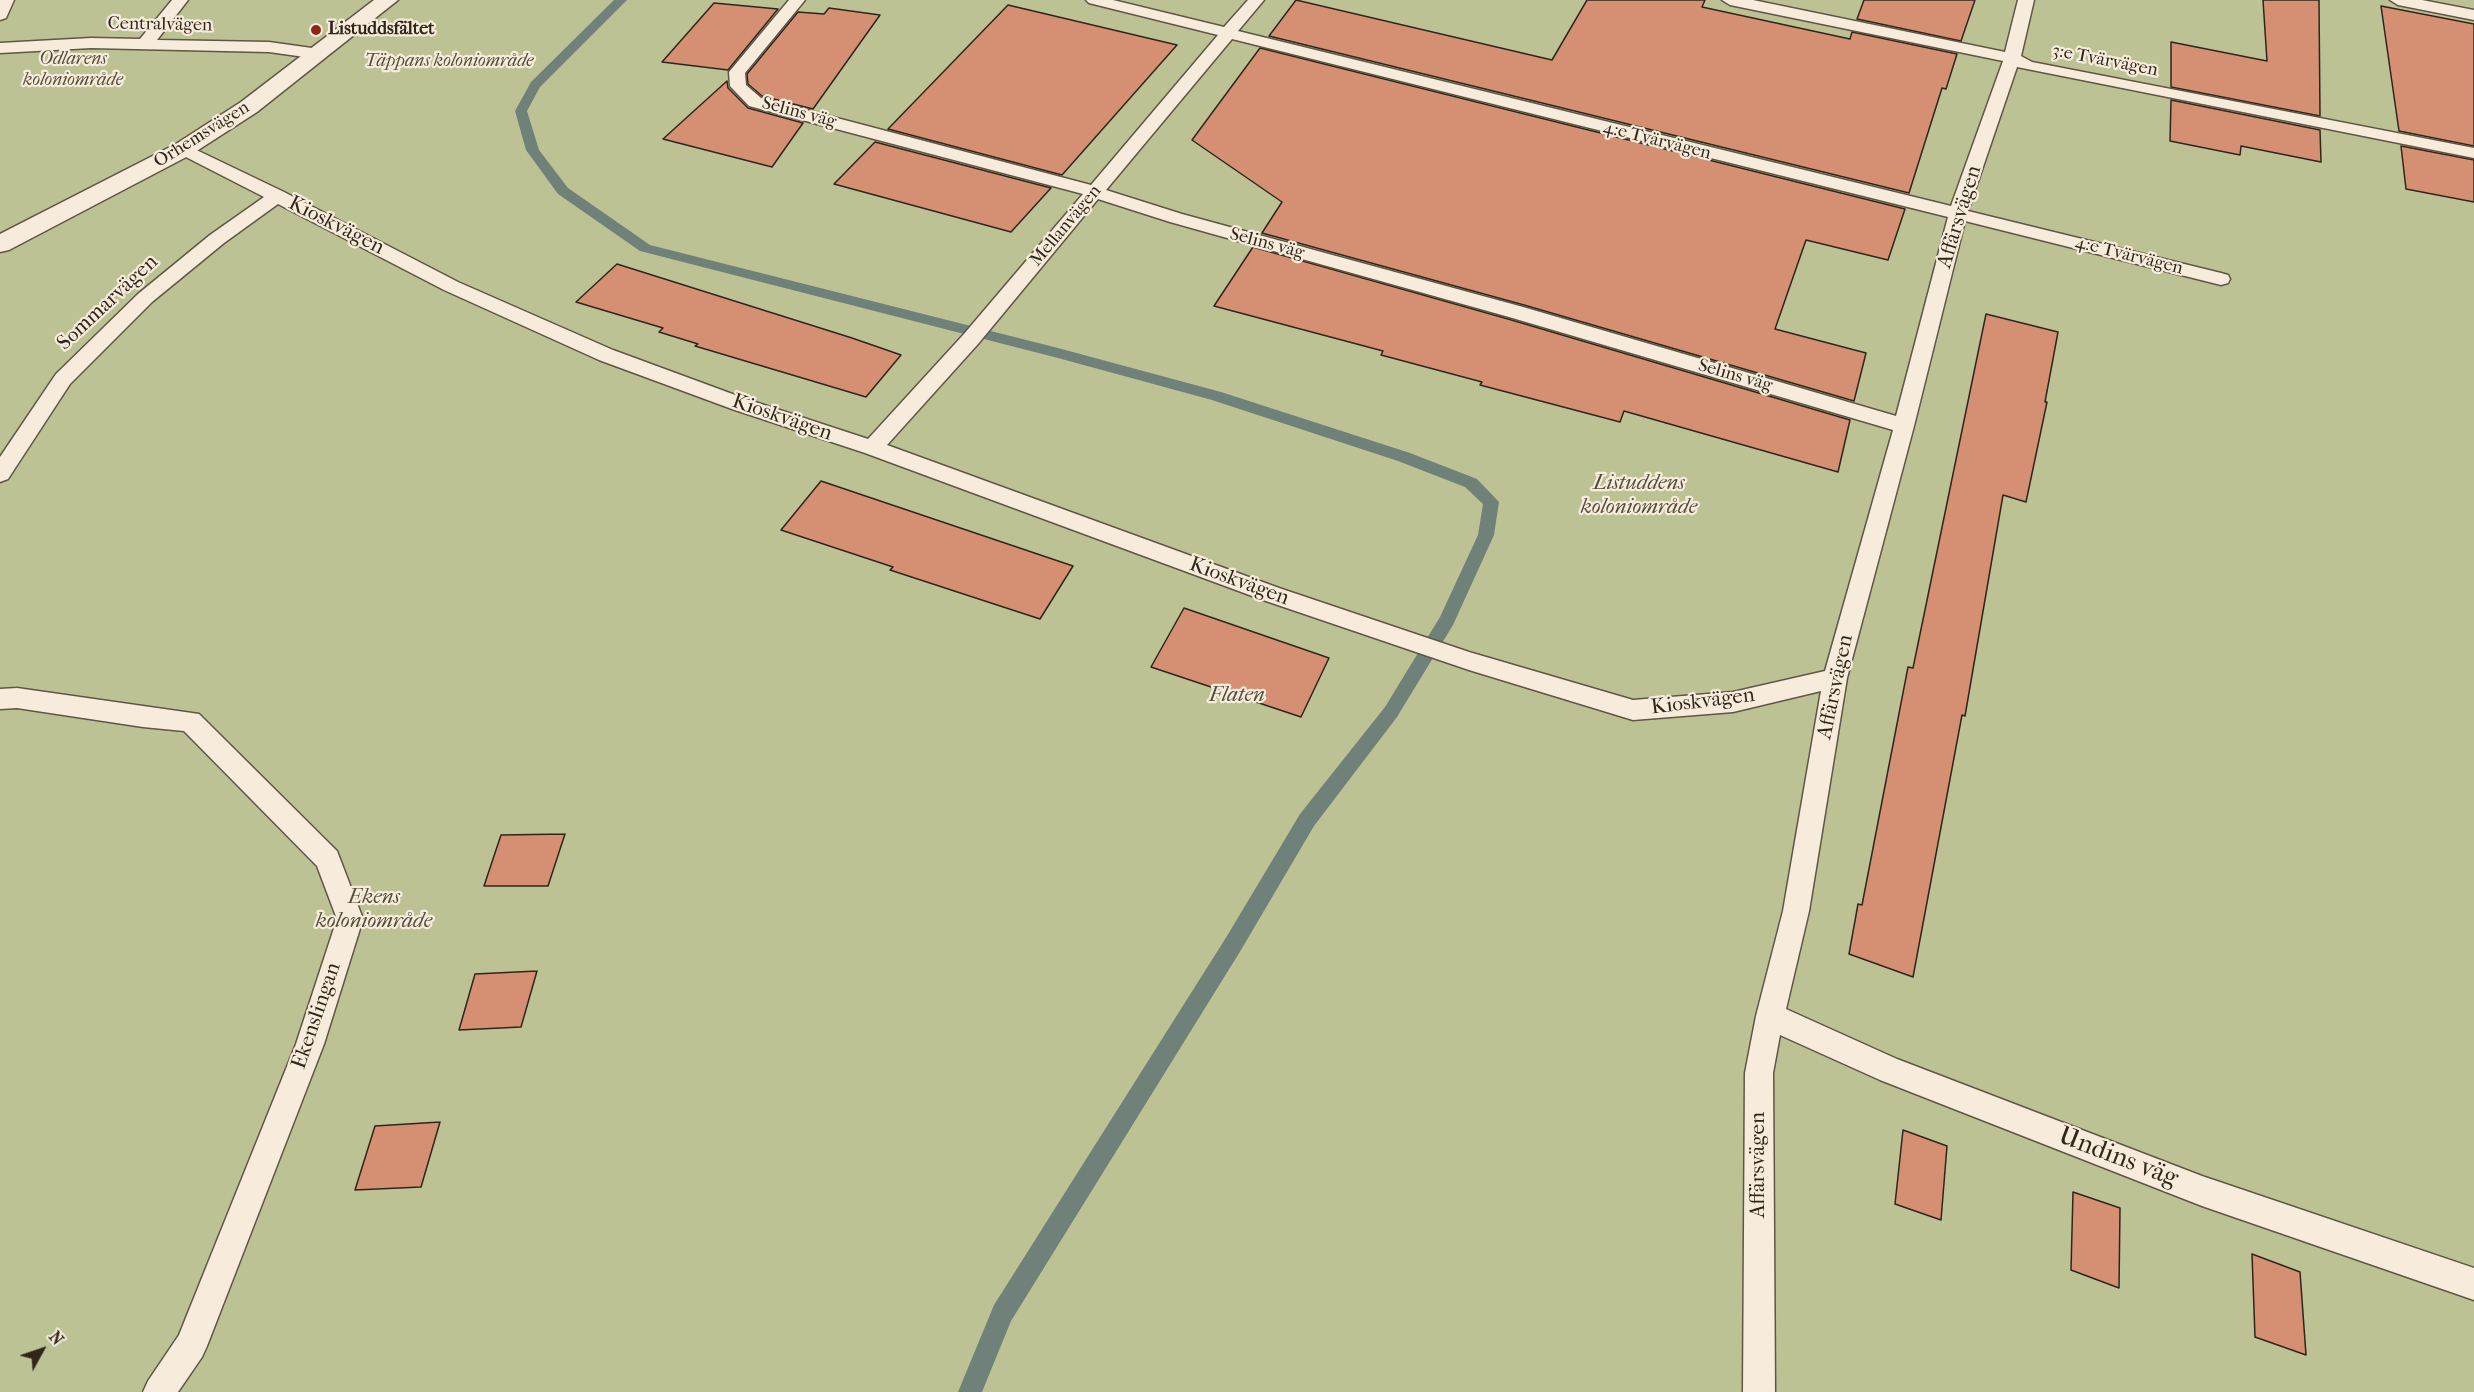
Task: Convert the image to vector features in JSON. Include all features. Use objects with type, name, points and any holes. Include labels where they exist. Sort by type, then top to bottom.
[{"type":"street","name":"Orhemsvägen","points":[[0,244],[184,149],[249,107],[387,0]]},
{"type":"lane","points":[[0,15],[6,0]]},
{"type":"lane","points":[[145,45],[180,0]]},
{"type":"lane","name":"Selins väg","points":[[797,0],[737,72],[738,86],[755,102],[1095,192],[1176,218],[1516,312],[1904,426]]},
{"type":"lane","name":"4:e Tvärvägen","points":[[1094,0],[2221,279]]},
{"type":"lane","name":"Mellanvägen","points":[[872,448],[971,339],[1256,0]]},
{"type":"lane","name":"3:e Tvärvägen","points":[[1730,0],[2012,58],[2027,66],[2474,153]]},
{"type":"lane","name":"Affärsvägen","points":[[1759,1392],[1760,1072],[1770,1016],[1796,911],[1835,678],[1904,426],[1958,213],[2012,58],[2026,0]]},
{"type":"lane","points":[[2398,0],[2474,15]]},
{"type":"lane","name":"Centralvägen","points":[[0,48],[91,43],[269,47],[319,54]]},
{"type":"lane","name":"Kioskvägen","points":[[184,149],[451,286],[606,356],[739,404],[872,448],[1271,594],[1469,661],[1633,710],[1733,702],[1835,678]]},
{"type":"lane","name":"Sommarvägen","points":[[0,474],[63,379],[145,298],[217,239],[278,196]]},
{"type":"lane","name":"Ekenslingan","points":[[0,699],[17,698],[143,717],[190,721],[328,859],[350,919],[310,1044],[191,1347],[159,1392]]},
{"type":"lane","name":"Undins väg","points":[[1770,1016],[1890,1071],[2191,1186],[2474,1284]]},
{"type":"green space","name":"Flaten","points":[[0,0],[2474,0],[2474,1392],[0,1392]]},
{"type":"building","points":[[1296,0],[1552,60],[1587,0],[1705,0],[1702,7],[1850,39],[1852,32],[1957,54],[1946,89],[1942,88],[1909,193],[1269,36]]},
{"type":"building","points":[[1864,0],[1975,0],[1961,41],[1857,19]]},
{"type":"building","points":[[2263,0],[2319,0],[2320,116],[2171,87],[2171,42],[2267,61]]},
{"type":"building","points":[[714,3],[778,9],[728,70],[662,62]]},
{"type":"building","points":[[1008,5],[1177,45],[1062,175],[888,129]]},
{"type":"building","points":[[2381,6],[2474,24],[2474,146],[2399,131]]},
{"type":"building","points":[[829,8],[880,15],[813,109],[762,96],[748,84],[747,74],[798,12],[824,14]]},
{"type":"building","points":[[1260,48],[1905,209],[1888,260],[1806,240],[1775,329],[1866,353],[1854,401],[1524,305],[1262,233],[1282,202],[1192,140]]},
{"type":"building","points":[[727,81],[728,88],[748,108],[803,123],[772,167],[663,139]]},
{"type":"building","points":[[2171,100],[2320,130],[2321,162],[2241,146],[2240,155],[2170,141]]},
{"type":"building","points":[[875,142],[1051,188],[1011,232],[834,184]]},
{"type":"building","points":[[2401,146],[2474,160],[2474,202],[2406,189]]},
{"type":"building","points":[[1253,247],[1508,319],[1850,420],[1838,472],[1624,411],[1620,422],[1480,385],[1482,382],[1381,355],[1383,351],[1214,306]]},
{"type":"building","points":[[617,264],[901,355],[866,397],[695,346],[698,344],[659,332],[663,328],[576,302]]},
{"type":"building","points":[[1986,314],[2058,332],[2045,402],[2047,402],[2026,502],[2003,495],[1965,716],[1962,715],[1913,977],[1849,954],[1858,904],[1862,905],[1908,667],[1913,668]]},
{"type":"building","points":[[821,481],[1073,566],[1040,619],[890,570],[893,567],[781,530]]},
{"type":"building","points":[[1184,608],[1329,658],[1301,717],[1151,667]]},
{"type":"building","points":[[565,834],[548,886],[484,886],[501,835]]},
{"type":"building","points":[[537,971],[521,1027],[459,1030],[475,974]]},
{"type":"building","points":[[440,1122],[421,1187],[355,1190],[375,1126]]},
{"type":"building","points":[[1903,1130],[1947,1146],[1941,1220],[1895,1204]]},
{"type":"building","points":[[2073,1192],[2120,1208],[2119,1288],[2071,1270]]},
{"type":"building","points":[[2252,1254],[2300,1272],[2306,1355],[2255,1337]]},
{"type":"waterway","points":[[621,0],[535,85],[521,111],[533,150],[563,191],[645,248],[1058,353],[1216,396],[1404,457],[1471,483],[1491,502],[1486,535],[1447,620],[1391,712],[1307,820],[1234,943],[1107,1143],[1002,1313],[970,1392]]},
{"type":"place","name":"Listuddsfältet","points":[[316,30]]},
{"type":"park label","name":"Täppans koloniområde","points":[[449,62]]},
{"type":"park label","name":"Odlarens koloniområde","points":[[73,70]]},
{"type":"park label","name":"Listuddens koloniområde","points":[[1639,496]]},
{"type":"park label","name":"Ekens koloniområde","points":[[374,910]]}]
